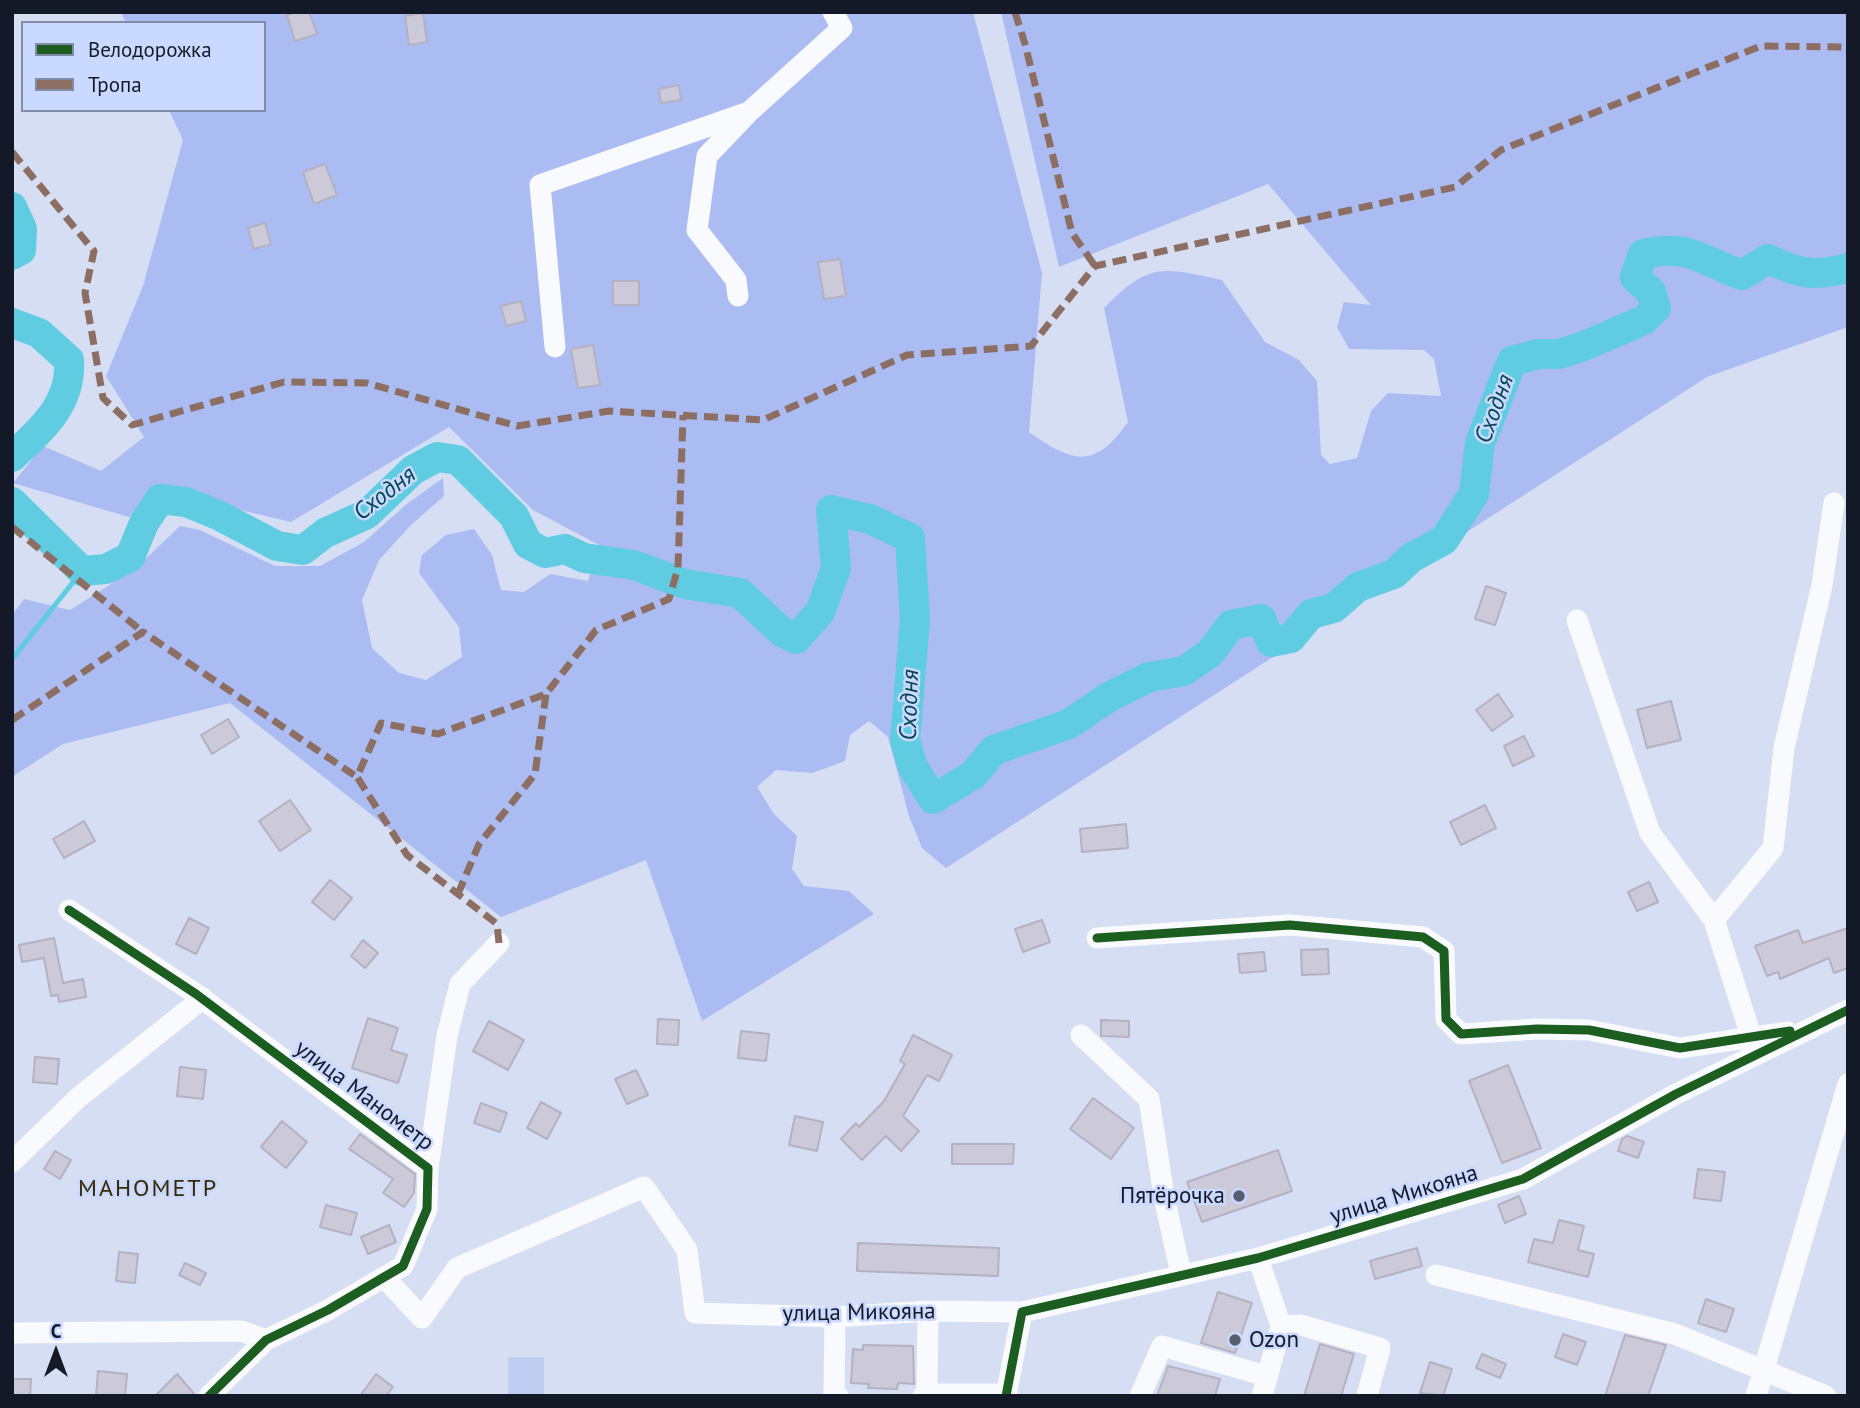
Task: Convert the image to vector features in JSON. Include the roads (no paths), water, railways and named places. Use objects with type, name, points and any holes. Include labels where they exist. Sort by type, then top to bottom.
[{"type":"street","points":[[738,296],[736,280],[697,230],[707,156],[749,112],[842,28],[834,12]]},
{"type":"street","points":[[555,347],[540,185],[749,112]]},
{"type":"street","points":[[1714,920],[1773,848],[1784,748],[1822,585],[1834,503]]},
{"type":"street","points":[[1577,620],[1650,833],[1714,920],[1751,1036]]},
{"type":"street","name":"улица Манометр","points":[[69,909],[203,998],[428,1168],[426,1209],[404,1266],[328,1310],[266,1340],[209,1396]]},
{"type":"street","points":[[1097,938],[1290,925],[1423,937],[1444,951],[1446,1019],[1461,1034],[1537,1029],[1589,1030],[1680,1048],[1804,1030]]},
{"type":"street","points":[[428,1168],[447,1036],[460,984],[499,943]]},
{"type":"street","points":[[12,1162],[79,1097],[203,998]]},
{"type":"street","name":"улица Микояна","points":[[384,1277],[422,1318],[457,1268],[644,1187],[687,1250],[695,1313],[835,1317],[928,1311],[1022,1312],[1258,1258],[1523,1179],[1676,1094],[1848,1010]]},
{"type":"street","points":[[1081,1035],[1149,1098],[1165,1202],[1181,1274]]},
{"type":"street","points":[[1756,1396],[1848,1084]]},
{"type":"street","points":[[1140,1396],[1161,1346],[1264,1386],[1280,1326],[1258,1258]]},
{"type":"street","points":[[1436,1275],[1675,1334],[1826,1396]]},
{"type":"street","points":[[928,1311],[925,1395],[1006,1395],[1022,1312]]},
{"type":"street","points":[[835,1317],[834,1394],[838,1396]]},
{"type":"street","points":[[1280,1326],[1301,1325],[1380,1348],[1367,1396]]},
{"type":"street","points":[[12,1333],[241,1331],[266,1340]]},
{"type":"waterway","name":"Сходня","points":[[12,207],[22,229],[21,250],[12,255]]},
{"type":"waterway","name":"Сходня","points":[[12,502],[82,571],[106,569],[130,557],[144,523],[160,499],[186,502],[220,516],[277,546],[303,550],[325,533],[367,514],[413,470],[437,457],[458,460],[514,516],[528,544],[545,553],[565,549],[584,558],[634,565],[685,584],[740,593],[782,632],[796,639],[820,612],[836,568],[831,510],[870,519],[910,538],[915,619],[905,741],[913,767],[933,799],[973,775],[994,750],[1069,724],[1109,697],[1149,677],[1184,671],[1210,653],[1231,625],[1261,619],[1271,642],[1291,638],[1311,614],[1334,608],[1358,587],[1394,574],[1411,558],[1444,540],[1474,494],[1480,443],[1512,361],[1538,354],[1560,354],[1644,320],[1656,308],[1651,292],[1635,277],[1643,254],[1659,251],[1684,252],[1742,275],[1768,259],[1807,272],[1848,268]]},
{"type":"waterway","name":"Сходня","points":[[12,323],[39,333],[69,360],[69,376],[60,403],[44,426],[12,457]]},
{"type":"waterway","points":[[12,659],[82,571]]},
{"type":"place","name":"Пятёрочка","points":[[1239,1196]]},
{"type":"place","name":"Ozon","points":[[1235,1340]]},
{"type":"district","name":"МАНОМЕТР","points":[[148,1189]]}]
